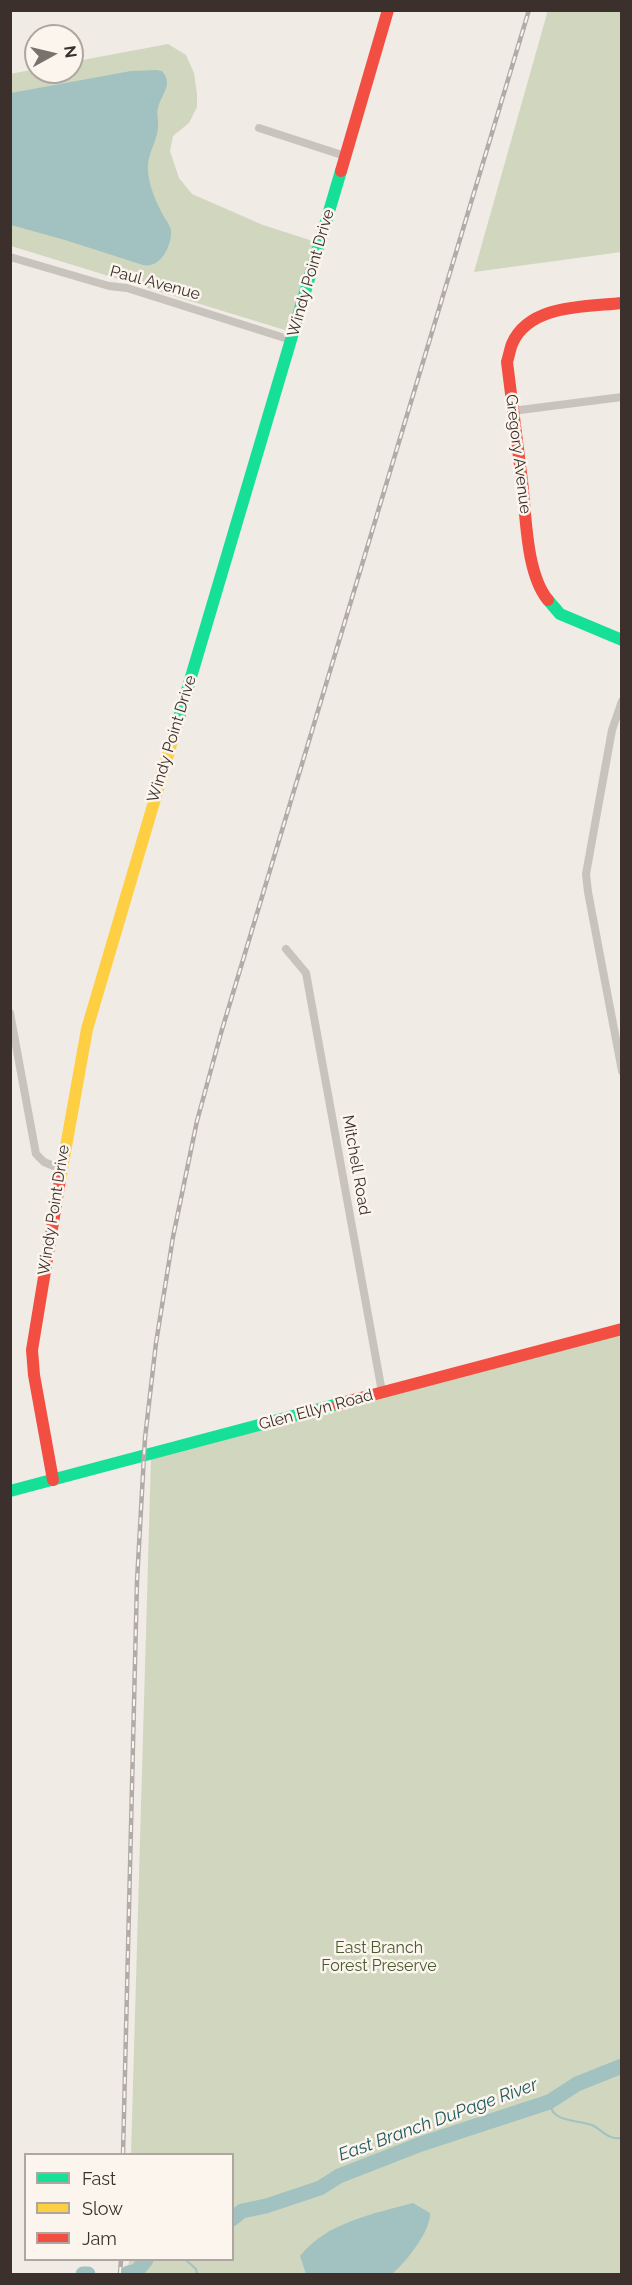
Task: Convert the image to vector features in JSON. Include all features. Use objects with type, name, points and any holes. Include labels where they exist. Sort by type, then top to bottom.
[{"type":"street","name":"Windy Point Drive","points":[[53,1480],[34,1375],[32,1350],[78,1071],[98,986],[388,10]]},
{"type":"street","points":[[259,128],[345,156]]},
{"type":"street","name":"Paul Avenue","points":[[10,256],[109,286],[126,288],[291,339]]},
{"type":"street","name":"Gregory Avenue","points":[[621,303],[550,312],[536,317],[523,327],[512,341],[507,362],[531,552],[542,593],[553,608],[568,619],[621,640]]},
{"type":"street","points":[[512,411],[621,397]]},
{"type":"street","points":[[621,702],[612,730],[586,874],[621,1071]]},
{"type":"street","name":"Mitchell Road","points":[[286,949],[306,973],[382,1392]]},
{"type":"street","points":[[10,1012],[36,1154],[44,1162],[61,1169]]},
{"type":"street","name":"Glen Ellyn Road","points":[[10,1491],[621,1329]]},
{"type":"green space","points":[[548,10],[621,11],[621,252],[474,272]]},
{"type":"green space","points":[[168,44],[186,55],[194,73],[197,107],[189,123],[173,136],[170,151],[179,178],[192,194],[263,225],[319,243],[288,331],[11,246],[10,74],[24,71],[24,84],[84,84],[84,60]]},
{"type":"green space","name":"East Branch Forest Preserve","points":[[621,1333],[621,2274],[128,2274],[129,2261],[234,2261],[234,2153],[131,2153],[151,1458]]},
{"type":"water","points":[[131,71],[162,71],[167,80],[166,90],[157,110],[157,133],[148,171],[153,194],[171,231],[164,255],[155,263],[143,265],[11,225],[11,93],[60,84],[84,84],[84,80]]},
{"type":"water","points":[[413,2203],[430,2213],[429,2220],[417,2246],[392,2274],[306,2274],[300,2256],[323,2235],[352,2221]]},
{"type":"waterway","name":"East Branch DuPage River","points":[[234,2217],[242,2211],[266,2206],[320,2188],[339,2176],[421,2144],[549,2102],[577,2084],[622,2066]]},
{"type":"waterway","points":[[549,2102],[551,2109],[560,2117],[592,2125],[609,2136],[622,2138]]},
{"type":"waterway","name":"East Branch DuPage River","points":[[128,2273],[137,2271],[145,2261]]},
{"type":"waterway","points":[[187,2261],[196,2269],[197,2274]]},
{"type":"waterway","name":"East Branch DuPage River","points":[[83,2274],[88,2274]]},
{"type":"railway","points":[[123,2153],[137,1581],[145,1438],[156,1343],[173,1237],[197,1121],[221,1033],[529,10]]},
{"type":"railway","points":[[120,2274],[121,2261]]},
{"type":"traffic: fast","points":[[172,741],[341,171]]},
{"type":"traffic: fast","points":[[548,600],[560,614],[622,640]]},
{"type":"traffic: fast","points":[[10,1491],[338,1404]]},
{"type":"traffic: slow","points":[[60,1180],[87,1029],[172,741]]},
{"type":"traffic: jam","points":[[341,171],[388,10]]},
{"type":"traffic: jam","points":[[548,600],[535,575],[528,544],[507,362],[512,344],[520,331],[531,321],[560,310],[622,303]]},
{"type":"traffic: jam","points":[[53,1480],[34,1375],[32,1350],[60,1180]]},
{"type":"traffic: jam","points":[[338,1404],[622,1329]]}]
